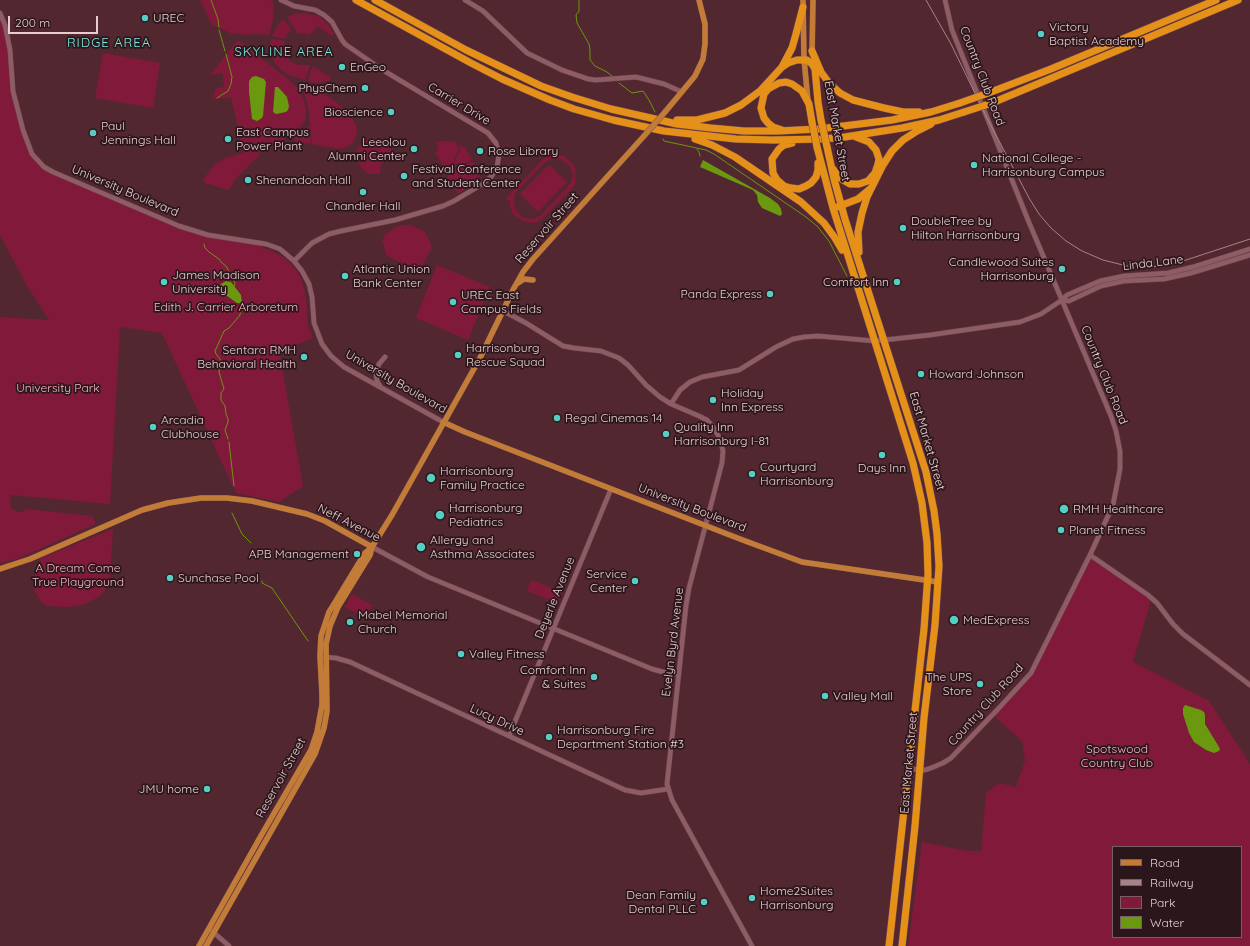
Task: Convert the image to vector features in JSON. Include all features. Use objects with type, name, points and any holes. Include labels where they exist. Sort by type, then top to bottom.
[{"type":"highway","points":[[356,0],[502,79],[550,100],[613,120],[697,139],[721,149],[801,202],[818,216],[840,245],[853,272]]},
{"type":"highway","points":[[375,0],[466,50],[536,83],[572,97],[677,124],[759,131],[788,131],[876,123],[913,116],[960,103],[1051,69],[1216,0]]},
{"type":"highway","points":[[664,131],[736,139],[806,140],[847,137],[902,128],[938,120],[992,103],[1238,0]]},
{"type":"highway","points":[[666,121],[697,120],[725,112],[741,105],[751,98],[770,81],[782,67],[792,48],[803,4]]},
{"type":"highway","points":[[812,51],[821,72],[829,83],[840,93],[852,100],[903,112],[919,112],[949,106]]},
{"type":"highway","points":[[782,67],[788,63],[804,59],[809,61],[815,69]]},
{"type":"highway","name":"East Market Street","points":[[815,69],[818,102],[841,206],[921,456],[928,481],[935,519],[938,557],[935,626],[924,718],[915,826],[902,946]]},
{"type":"highway","points":[[788,131],[773,126],[764,118],[761,108],[762,100],[768,89],[779,83],[786,82],[792,84],[802,91],[809,104]]},
{"type":"highway","name":"East Market Street","points":[[809,104],[818,151],[833,208],[913,463],[922,503],[927,550],[928,580],[889,946]]},
{"type":"highway","points":[[859,260],[858,236],[863,208],[886,160],[906,138],[925,127],[962,113]]},
{"type":"highway","points":[[831,165],[840,178],[850,184],[863,183],[875,173],[879,159],[873,145],[864,139],[847,137]]},
{"type":"highway","points":[[806,140],[789,143],[779,148],[772,159],[773,173],[777,180],[784,186],[799,189],[811,183],[816,177],[818,170],[818,151]]},
{"type":"highway","points":[[833,208],[858,199],[873,186]]},
{"type":"highway","points":[[899,416],[903,419],[908,431],[914,433]]},
{"type":"highway","points":[[906,437],[913,439],[921,456]]},
{"type":"highway","points":[[921,652],[930,665]]},
{"type":"highway","points":[[920,660],[925,666],[926,670],[923,695],[924,718]]},
{"type":"main road","name":"Reservoir Street","points":[[206,946],[211,930],[262,834],[311,750],[317,732],[322,705],[320,656],[321,636],[329,612],[365,553],[372,547],[392,515],[480,358],[523,272],[532,260],[678,98],[695,76],[701,63],[706,39],[705,24],[699,0]]},
{"type":"main road","name":"East Market Street","points":[[813,0],[812,51],[815,69]]},
{"type":"main road","name":"East Market Street","points":[[803,4],[804,59],[809,104]]},
{"type":"main road","points":[[514,288],[522,280],[533,280],[528,271],[532,260]]},
{"type":"main road","name":"University Boulevard","points":[[443,422],[611,489],[802,562],[938,582]]},
{"type":"main road","name":"Neff Avenue","points":[[0,569],[30,559],[142,510],[168,503],[198,498],[245,500],[307,514],[325,521],[372,547]]},
{"type":"main road","name":"Reservoir Street","points":[[199,946],[211,930],[315,754],[324,728],[327,711],[327,636],[333,616],[370,555],[372,547]]},
{"type":"street","name":"Carrier Drive","points":[[281,0],[295,6],[315,10],[326,16],[332,22],[345,44],[381,69],[489,134],[497,144],[499,157],[497,167],[491,177],[454,201],[395,220],[329,234],[310,245],[294,261]]},
{"type":"street","points":[[465,0],[483,11],[527,53],[557,68],[588,79],[603,80],[636,76],[655,81],[682,92]]},
{"type":"street","name":"Country Club Road","points":[[908,769],[925,770],[936,767],[951,758],[1031,673],[1113,505],[1120,469],[1120,451],[1111,416],[1028,220],[952,30],[945,0]]},
{"type":"street","name":"University Boulevard","points":[[0,13],[5,25],[10,50],[13,91],[23,130],[32,154],[44,167],[179,226],[208,235],[256,242],[272,246],[285,253],[302,271],[309,284],[312,297],[314,323],[322,344],[331,356],[337,362],[357,375],[443,422]]},
{"type":"street","points":[[674,89],[678,98]]},
{"type":"street","name":"Linda Lane","points":[[671,404],[680,390],[690,382],[702,377],[739,370],[776,347],[792,340],[818,336],[875,341],[1020,322],[1036,316],[1062,300],[1067,295],[1100,281],[1124,276],[1148,275],[1193,267],[1250,249]]},
{"type":"street","name":"Linda Lane","points":[[1062,300],[1068,301],[1100,286],[1124,281],[1170,278],[1250,255]]},
{"type":"street","name":"Evelyn Byrd Avenue","points":[[503,311],[526,323],[561,345],[572,348],[600,350],[619,358],[628,365],[656,394],[671,404],[707,420],[716,430],[722,443],[722,463],[688,593],[668,789],[672,800],[752,946]]},
{"type":"street","points":[[381,387],[377,382],[376,376],[384,357]]},
{"type":"street","name":"Deyerle Avenue","points":[[509,736],[611,489]]},
{"type":"street","name":"Neff Avenue","points":[[372,547],[428,577],[652,669],[666,673],[679,674]]},
{"type":"street","points":[[1090,554],[1148,595],[1157,603],[1173,624],[1186,636],[1250,684]]},
{"type":"street","name":"Lucy Drive","points":[[320,656],[350,662],[626,790],[641,793],[668,789]]},
{"type":"street","points":[[211,930],[229,946]]},
{"type":"green space","points":[[200,0],[271,0],[274,4],[273,20],[269,35],[230,33],[213,25]]},
{"type":"green space","points":[[296,13],[306,13],[318,16],[328,24],[334,34],[330,35],[317,26],[310,35],[305,33],[298,34],[287,17]]},
{"type":"green space","name":"Edith J. Carrier Arboretum","points":[[0,16],[5,25],[13,91],[32,154],[44,167],[179,226],[208,235],[260,243],[262,248],[272,251],[285,258],[301,278],[306,297],[308,325],[313,338],[279,351],[303,486],[279,502],[236,493],[162,333],[120,327],[110,504],[11,495],[10,504],[12,509],[17,512],[22,512],[27,509],[92,516],[96,524],[17,559],[0,563],[0,317],[49,320],[27,286],[0,235]]},
{"type":"green space","points":[[284,19],[291,30],[285,39],[272,36],[277,26]]},
{"type":"green space","points":[[271,39],[284,41],[284,48],[287,57],[293,63],[310,65],[305,80],[288,75],[275,64],[270,47]]},
{"type":"green space","points":[[238,40],[298,88],[306,108],[306,117],[304,123],[297,130],[276,144],[274,145],[273,143],[258,152],[259,156],[235,180],[229,190],[205,183],[203,180],[214,165],[225,158],[243,153],[231,98],[212,99],[216,88],[224,87],[223,73],[210,75]]},
{"type":"green space","points":[[103,53],[160,63],[153,108],[95,98]]},
{"type":"green space","points":[[313,66],[331,78],[331,80],[316,83],[307,81]]},
{"type":"green space","points":[[309,86],[335,101],[344,109],[355,123],[357,130],[355,140],[349,146],[339,149],[312,144],[308,106],[304,93],[306,87]]},
{"type":"green space","points":[[309,126],[311,144],[296,142],[294,135]]},
{"type":"green space","points":[[372,138],[386,142],[393,156],[381,165],[380,172],[378,174],[365,172],[357,162],[356,154],[359,146]]},
{"type":"green space","points":[[434,142],[455,142],[459,150],[454,158],[456,167],[445,171],[439,158],[435,154],[438,149],[437,144]]},
{"type":"green space","points":[[459,144],[466,149],[472,160],[460,165],[459,163],[456,164],[455,162],[460,151]]},
{"type":"green space","points":[[551,151],[554,153],[552,155],[564,156],[573,164],[576,171],[575,184],[571,190],[542,219],[537,222],[531,223],[523,221],[513,214],[510,206],[510,200],[508,201],[506,198]],"holes":[[[556,158],[562,160],[570,166],[573,175],[570,184],[540,216],[532,219],[522,217],[514,205],[516,192],[544,163]]]},
{"type":"green space","points":[[471,162],[474,163],[478,170],[479,179],[458,194],[445,172],[459,168]]},
{"type":"green space","points":[[549,165],[567,182],[538,212],[520,194]]},
{"type":"green space","points":[[402,225],[410,225],[424,231],[430,241],[432,249],[420,270],[385,254],[384,243],[382,243],[384,236],[394,228]]},
{"type":"green space","name":"UREC East Campus Fields","points":[[437,265],[490,287],[468,340],[416,318]]},
{"type":"green space","name":"A Dream Come True Playground","points":[[113,529],[110,577],[104,592],[86,604],[68,607],[47,606],[42,603],[35,592],[33,585],[34,578],[40,567],[41,558]]},
{"type":"green space","name":"Spotswood Country Club","points":[[1091,556],[1151,600],[1133,662],[1209,701],[1250,764],[1250,946],[908,946],[922,842],[967,851],[981,851],[986,793],[999,783],[1016,787],[1025,761],[1022,741],[993,715],[1034,673]]},
{"type":"green space","points":[[531,580],[562,592],[557,605],[552,603],[553,601],[527,591]]},
{"type":"green space","points":[[352,594],[372,605],[365,618],[345,607]]},
{"type":"water","points":[[256,76],[264,79],[266,82],[263,116],[257,121],[252,119],[249,92],[249,81],[252,77]]},
{"type":"water","points":[[275,87],[278,87],[287,97],[289,106],[286,112],[276,114],[273,112]]},
{"type":"water","points":[[703,160],[770,198],[778,204],[782,214],[780,216],[762,208],[758,202],[757,195],[753,190],[700,167]]},
{"type":"water","points":[[226,281],[231,282],[241,295],[242,303],[237,303],[220,291],[219,287]]},
{"type":"water","points":[[1185,705],[1204,712],[1205,724],[1219,747],[1219,751],[1214,753],[1206,750],[1194,742],[1189,733],[1183,714],[1183,708]]},
{"type":"waterway","points":[[211,0],[218,19],[219,27]]},
{"type":"waterway","points":[[579,0],[579,11],[576,15],[577,23],[589,44],[590,60],[595,66],[612,76]]},
{"type":"waterway","points":[[219,30],[225,51]]},
{"type":"waterway","points":[[217,98],[228,91],[231,84],[232,77],[226,54]]},
{"type":"waterway","points":[[619,83],[632,93],[643,91],[655,112]]},
{"type":"waterway","points":[[663,139],[664,141],[706,150],[714,154],[806,217],[817,226],[829,241],[847,276]]},
{"type":"waterway","points":[[697,149],[700,156]]},
{"type":"waterway","points":[[204,244],[205,248],[226,266],[235,283],[234,287]]},
{"type":"waterway","points":[[228,439],[225,430],[228,419],[225,406],[221,400],[221,393],[224,389],[219,372],[221,363],[215,351],[224,331],[229,328],[240,315],[240,303]]},
{"type":"waterway","points":[[229,442],[234,486]]},
{"type":"waterway","points":[[232,513],[242,534],[251,543]]},
{"type":"waterway","points":[[262,581],[262,583],[272,588],[308,641]]},
{"type":"railway","points":[[926,0],[951,44],[987,118],[1029,198],[1039,214],[1051,228],[1066,241],[1082,251],[1103,260],[1127,266],[1147,267],[1163,266],[1180,262],[1250,239]]},
{"type":"place","name":"UREC","points":[[145,18]]},
{"type":"place","name":"Victory Baptist Academy","points":[[1041,34]]},
{"type":"place","name":"EnGeo","points":[[342,67]]},
{"type":"place","name":"PhysChem","points":[[365,88]]},
{"type":"place","name":"Bioscience","points":[[391,112]]},
{"type":"place","name":"Paul Jennings Hall","points":[[93,133]]},
{"type":"place","name":"East Campus Power Plant","points":[[228,139]]},
{"type":"place","name":"Leeolou Alumni Center","points":[[414,149]]},
{"type":"place","name":"Rose Library","points":[[480,151]]},
{"type":"place","name":"National College - Harrisonburg Campus","points":[[974,165]]},
{"type":"place","name":"Festival Conference and Student Center","points":[[404,176]]},
{"type":"place","name":"Shenandoah Hall","points":[[248,180]]},
{"type":"place","name":"Chandler Hall","points":[[363,192]]},
{"type":"place","name":"DoubleTree by Hilton Harrisonburg","points":[[903,228]]},
{"type":"place","name":"Candlewood Suites Harrisonburg","points":[[1062,269]]},
{"type":"place","name":"Atlantic Union Bank Center","points":[[345,276]]},
{"type":"place","name":"James Madison University","points":[[164,282]]},
{"type":"place","name":"Comfort Inn","points":[[897,282]]},
{"type":"place","name":"Panda Express","points":[[770,294]]},
{"type":"place","name":"UREC East Campus Fields","points":[[453,302]]},
{"type":"place","name":"Harrisonburg Rescue Squad","points":[[458,355]]},
{"type":"place","name":"Sentara RMH Behavioral Health","points":[[304,357]]},
{"type":"place","name":"Howard Johnson","points":[[921,374]]},
{"type":"place","name":"Holiday Inn Express","points":[[713,400]]},
{"type":"place","name":"Regal Cinemas 14","points":[[557,418]]},
{"type":"place","name":"Arcadia Clubhouse","points":[[153,427]]},
{"type":"place","name":"Quality Inn Harrisonburg I-81","points":[[666,434]]},
{"type":"place","name":"Days Inn","points":[[882,455]]},
{"type":"place","name":"Courtyard Harrisonburg","points":[[752,474]]},
{"type":"place","name":"Harrisonburg Family Practice","points":[[431,478]]},
{"type":"place","name":"RMH Healthcare","points":[[1064,509]]},
{"type":"place","name":"Harrisonburg Pediatrics","points":[[440,515]]},
{"type":"place","name":"Planet Fitness","points":[[1061,530]]},
{"type":"place","name":"Allergy and Asthma Associates","points":[[421,547]]},
{"type":"place","name":"APB Management","points":[[357,554]]},
{"type":"place","name":"Sunchase Pool","points":[[170,578]]},
{"type":"place","name":"Service Center","points":[[635,581]]},
{"type":"place","name":"MedExpress","points":[[954,620]]},
{"type":"place","name":"Mabel Memorial Church","points":[[350,622]]},
{"type":"place","name":"Valley Fitness","points":[[461,654]]},
{"type":"place","name":"Comfort Inn & Suites","points":[[594,677]]},
{"type":"place","name":"The UPS Store","points":[[980,684]]},
{"type":"place","name":"Valley Mall","points":[[825,696]]},
{"type":"place","name":"Harrisonburg Fire Department Station #3","points":[[549,737]]},
{"type":"place","name":"JMU home","points":[[207,789]]},
{"type":"place","name":"Home2Suites Harrisonburg","points":[[752,898]]},
{"type":"place","name":"Dean Family Dental PLLC","points":[[704,902]]},
{"type":"district","name":"RIDGE AREA","points":[[109,43]]},
{"type":"district","name":"SKYLINE AREA","points":[[284,52]]},
{"type":"park label","name":"University Park","points":[[58,388]]}]
